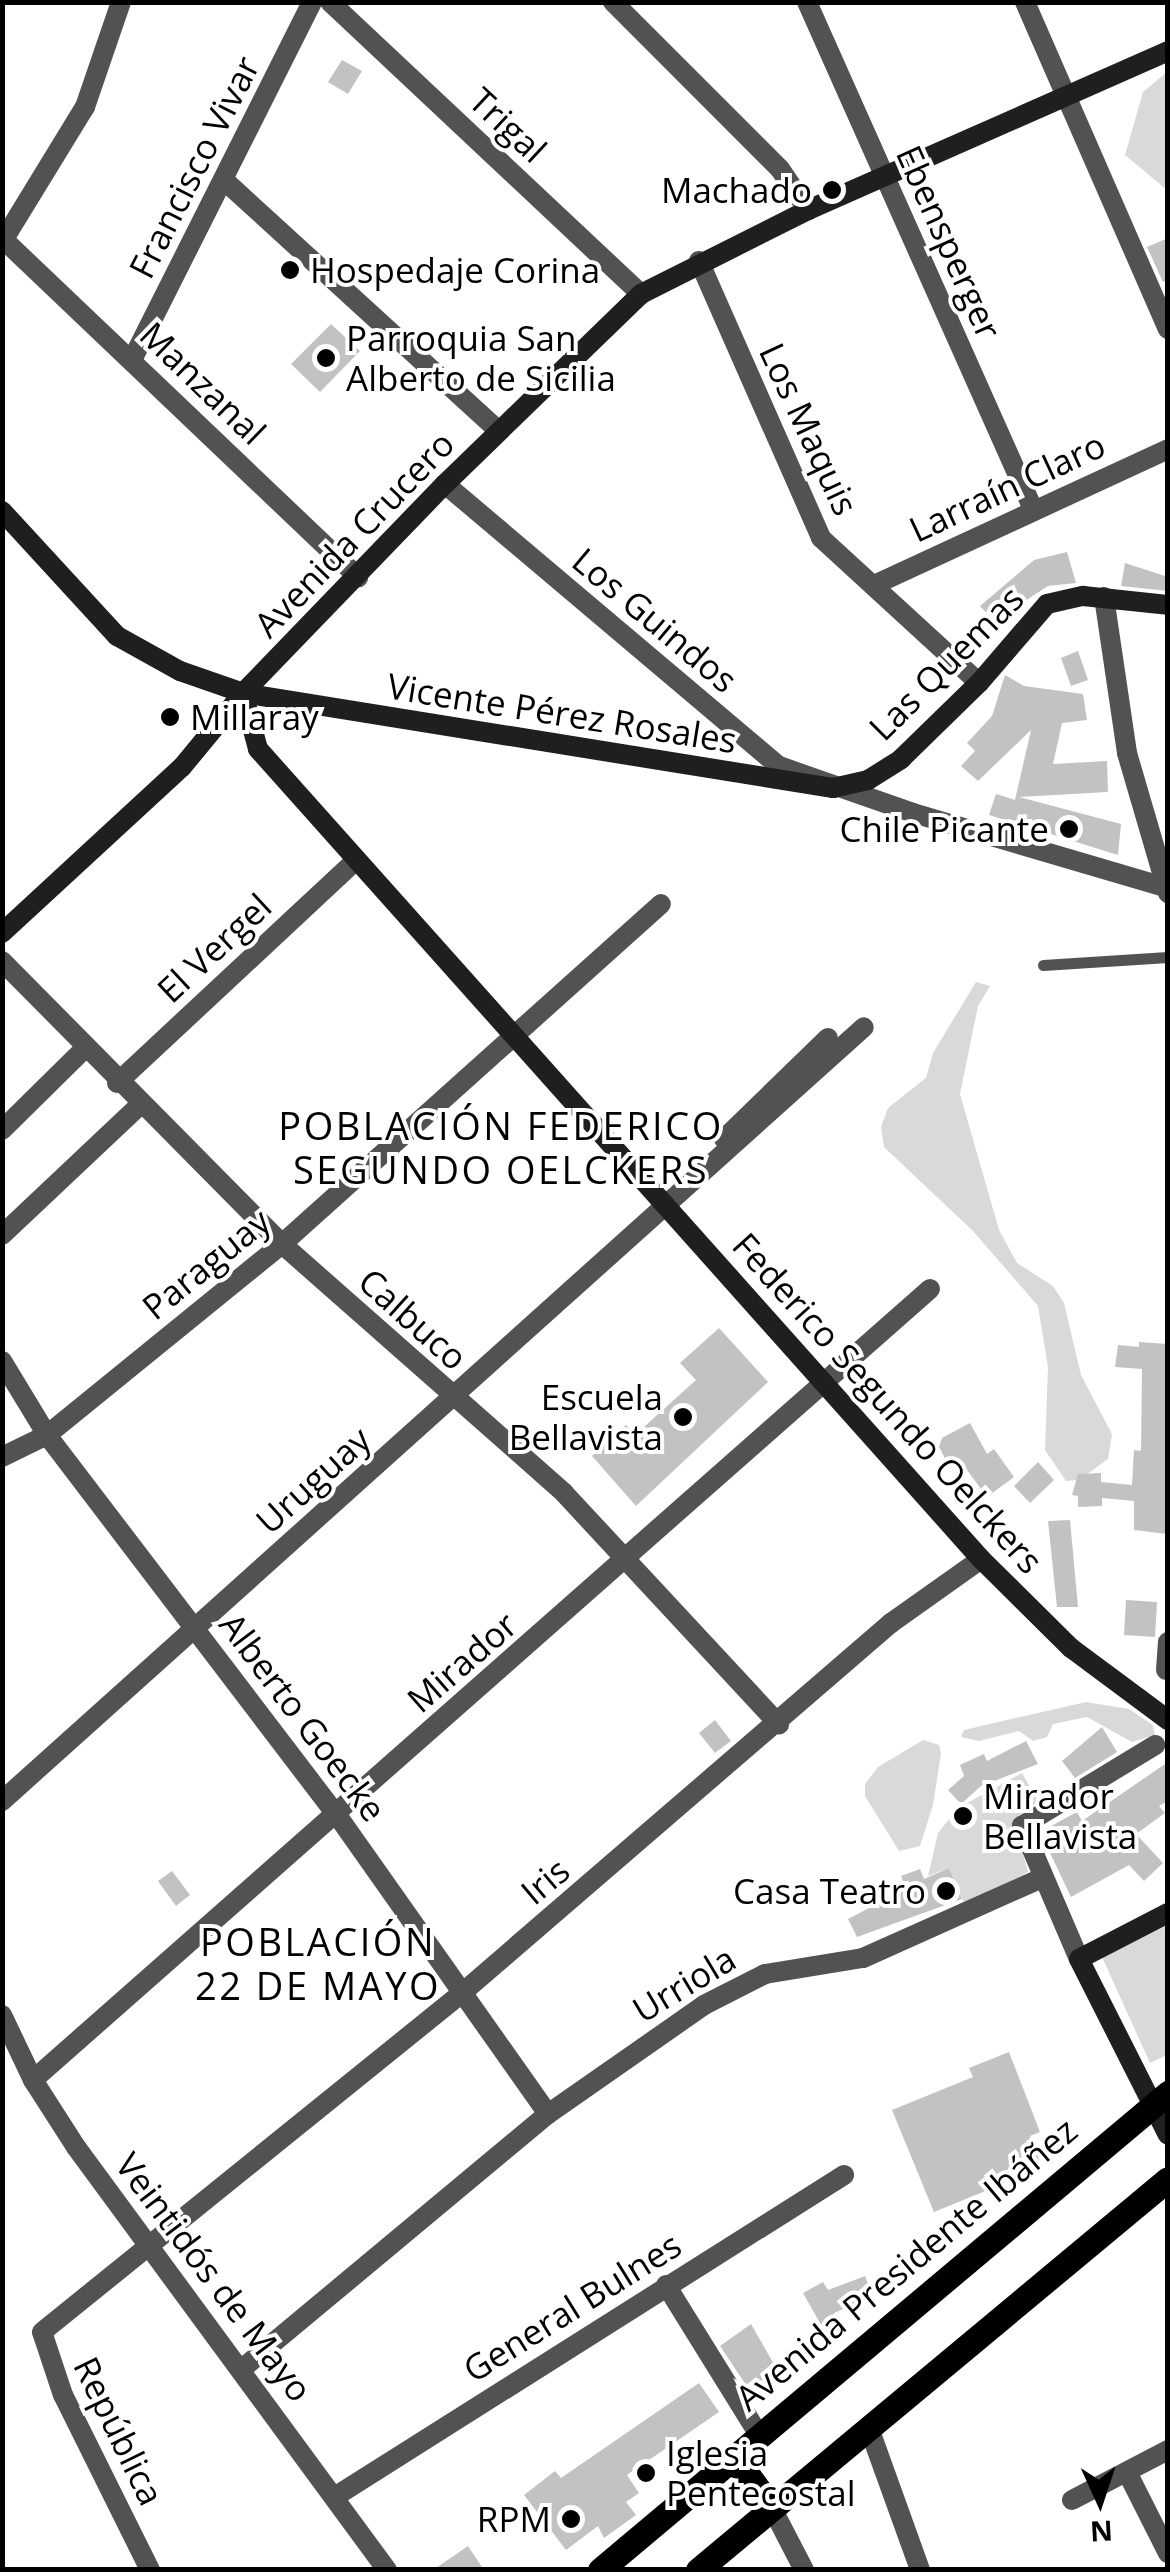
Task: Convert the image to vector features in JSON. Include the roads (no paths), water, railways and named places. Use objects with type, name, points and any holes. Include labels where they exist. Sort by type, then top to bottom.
[{"type":"main road","name":"Avenida Crucero","points":[[2,933],[182,767],[244,693],[445,484],[641,294],[698,261],[808,210],[886,180],[1168,51]]},
{"type":"main road","name":"Vicente Pérez Rosales","points":[[2,511],[117,636],[180,670],[244,693],[832,788]]},
{"type":"main road","name":"Las Quemas","points":[[832,788],[880,774],[980,683],[1037,610],[1073,597],[1168,606]]},
{"type":"main road","name":"Federico Segundo Oelckers","points":[[244,693],[258,749],[980,1558],[1071,1648],[1168,1720]]},
{"type":"main road","points":[[1168,1913],[1079,1959],[1160,2099],[1168,2135]]},
{"type":"main road","name":"Avenida Presidente Ibáñez","points":[[600,2570],[757,2432],[1160,2099]]},
{"type":"main road","points":[[698,2570],[1168,2180]]},
{"type":"main road","points":[[724,2460],[743,2468],[772,2508]]},
{"type":"street","points":[[3,238],[85,107],[122,2]]},
{"type":"street","name":"Francisco Vivar","points":[[132,360],[226,181],[312,2]]},
{"type":"street","name":"Trigal","points":[[330,2],[641,294]]},
{"type":"street","points":[[614,2],[780,169],[808,210]]},
{"type":"street","name":"Ebensperger","points":[[807,2],[1032,507]]},
{"type":"street","points":[[1025,2],[1168,329]]},
{"type":"street","points":[[226,181],[498,432]]},
{"type":"street","name":"Manzanal","points":[[3,238],[358,577]]},
{"type":"street","name":"Los Maquis","points":[[698,261],[821,538],[980,683]]},
{"type":"street","name":"Larraín Claro","points":[[874,585],[1032,507],[1168,450]]},
{"type":"street","name":"Los Guindos","points":[[445,484],[763,755],[832,788]]},
{"type":"street","points":[[1104,598],[1126,753],[1166,890]]},
{"type":"street","name":"Vicente Pérez Rosales","points":[[832,788],[1166,890]]},
{"type":"street","name":"El Vergel","points":[[118,1083],[356,860]]},
{"type":"street","name":"Paraguay","points":[[2,1457],[46,1435],[282,1244],[661,904]]},
{"type":"street","name":"Calbuco","points":[[2,962],[139,1106],[282,1244],[453,1399],[564,1493],[778,1724]]},
{"type":"street","name":"Uruguay","points":[[2,1801],[453,1399],[664,1203],[864,1028]]},
{"type":"street","name":"Uruguay","points":[[664,1203],[828,1038]]},
{"type":"street","points":[[2,1130],[84,1049]]},
{"type":"street","points":[[2,1236],[139,1106]]},
{"type":"street","name":"Mirador","points":[[33,2080],[930,1289]]},
{"type":"street","name":"Alberto Goecke","points":[[2,1362],[46,1435],[337,1815],[548,2114]]},
{"type":"street","name":"Iris","points":[[146,2248],[462,1993],[891,1623],[980,1558]]},
{"type":"street","points":[[1166,1670],[1168,1642]]},
{"type":"street","points":[[1079,1959],[1022,1837],[1030,1816],[1155,1745]]},
{"type":"street","name":"Urriola","points":[[243,2368],[548,2114],[753,1978],[863,1958],[1040,1879]]},
{"type":"street","name":"Veintidós de Mayo","points":[[2,2015],[33,2080],[146,2248],[243,2368],[387,2570]]},
{"type":"street","name":"General Bulnes","points":[[336,2496],[844,2174]]},
{"type":"street","name":"República","points":[[146,2248],[58,2314],[41,2336],[63,2396],[150,2570]]},
{"type":"street","points":[[666,2285],[757,2432]]},
{"type":"street","points":[[869,2428],[920,2570]]},
{"type":"street","points":[[1072,2500],[1168,2450]]},
{"type":"street","points":[[1127,2472],[1168,2553]]},
{"type":"street","points":[[772,2508],[804,2570]]},
{"type":"lane","points":[[1043,965],[1168,956]]},
{"type":"place","name":"Machado","points":[[832,190]]},
{"type":"place","name":"Hospedaje Corina","points":[[290,270]]},
{"type":"place","name":"Parroquia San Alberto de Sicilia","points":[[326,358]]},
{"type":"place","name":"Millaray","points":[[170,717]]},
{"type":"place","name":"Chile Picante","points":[[1069,829]]},
{"type":"place","name":"Escuela Bellavista","points":[[683,1417]]},
{"type":"place","name":"Mirador Bellavista","points":[[963,1816]]},
{"type":"place","name":"Casa Teatro","points":[[946,1891]]},
{"type":"place","name":"Iglesia Pentecostal","points":[[646,2473]]},
{"type":"place","name":"RPM","points":[[571,2519]]},
{"type":"district","name":"POBLACIÓN FEDERICO SEGUNDO OELCKERS","points":[[501,1148]]},
{"type":"district","name":"POBLACIÓN 22 DE MAYO","points":[[318,1964]]}]
